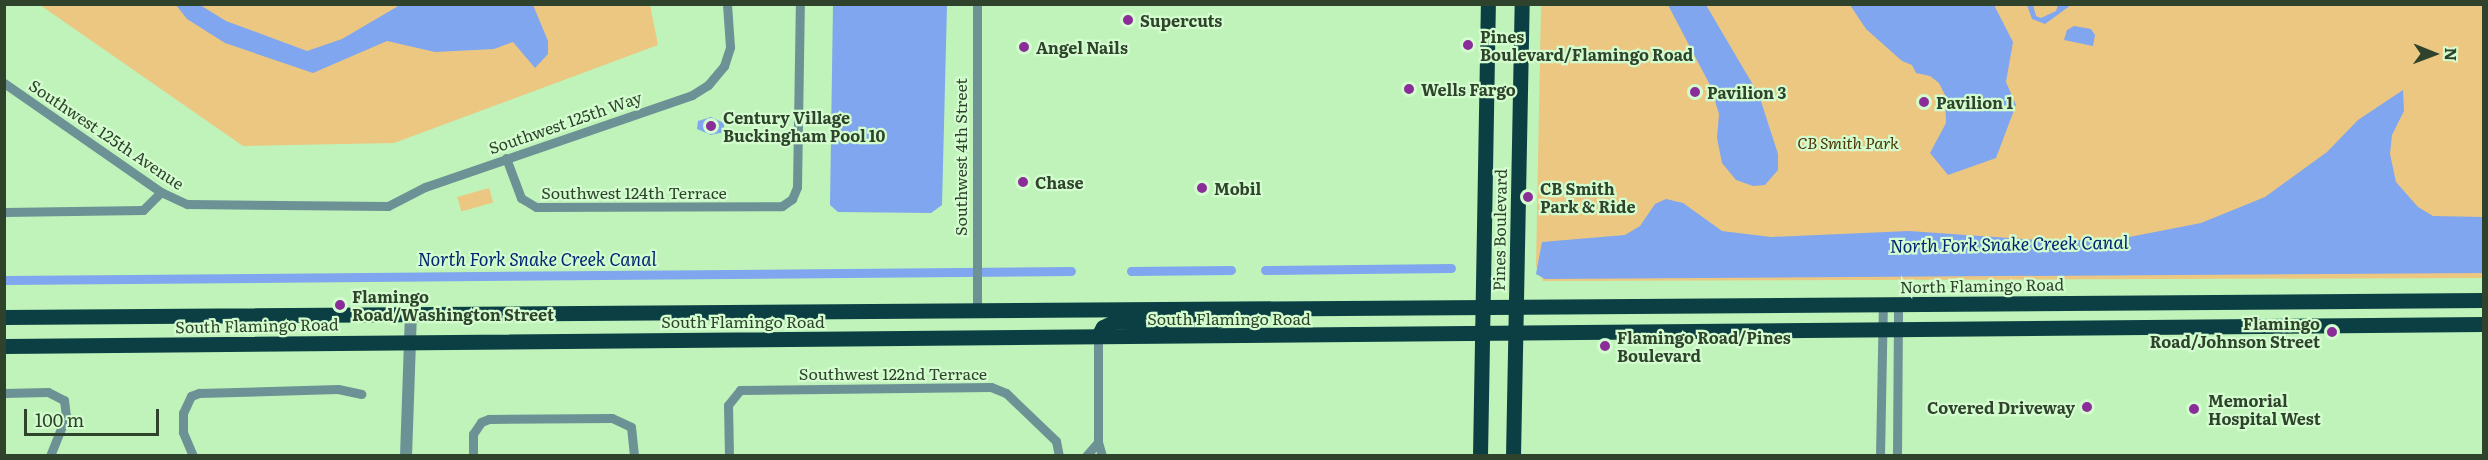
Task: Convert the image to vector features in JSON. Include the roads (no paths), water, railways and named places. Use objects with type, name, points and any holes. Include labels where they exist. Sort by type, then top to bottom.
[{"type":"highway","name":"Pines Boulevard","points":[[1480,456],[1488,4]]},
{"type":"highway","name":"Pines Boulevard","points":[[1513,456],[1522,4]]},
{"type":"highway","name":"North Flamingo Road","points":[[1481,305],[2484,300]]},
{"type":"highway","name":"South Flamingo Road","points":[[4,317],[1248,309],[1481,305]]},
{"type":"highway","points":[[1098,336],[1103,327],[1116,321],[1216,321],[1248,309]]},
{"type":"highway","points":[[1482,335],[2484,324]]},
{"type":"highway","name":"South Flamingo Road","points":[[4,346],[1098,336],[1482,335]]},
{"type":"street","name":"Southwest 125th Way","points":[[408,197],[425,187],[693,94],[708,85],[724,66],[730,47],[727,4]]},
{"type":"street","name":"Southwest 124th Terrace","points":[[506,158],[521,198],[536,207],[782,206],[792,199],[797,187],[800,4]]},
{"type":"street","name":"Southwest 4th Street","points":[[976,4],[975,255],[977,310]]},
{"type":"street","name":"Southwest 125th Avenue","points":[[4,83],[160,192],[195,206],[388,206],[408,197]]},
{"type":"street","points":[[4,212],[143,210],[160,192]]},
{"type":"street","points":[[1880,456],[1891,304]]},
{"type":"street","points":[[1891,304],[1890,330],[1897,456]]},
{"type":"street","points":[[406,456],[411,315]]},
{"type":"street","points":[[1098,336],[1098,441],[1102,456]]},
{"type":"street","name":"Southwest 122nd Terrace","points":[[729,456],[728,405],[733,396],[749,389],[991,387],[1006,393],[1056,441],[1059,456]]},
{"type":"street","points":[[193,456],[182,420],[185,405],[191,396],[206,391],[338,389],[361,394]]},
{"type":"street","points":[[4,393],[48,392],[64,399],[66,416],[50,456]]},
{"type":"street","points":[[473,456],[476,428],[489,419],[620,418],[631,427],[633,456]]},
{"type":"street","points":[[1086,456],[1098,441]]},
{"type":"water","points":[[176,5],[200,5],[226,21],[307,51],[342,39],[400,5],[533,5],[548,41],[548,54],[535,68],[513,42],[494,49],[435,52],[387,41],[313,73],[225,43],[187,19]]},
{"type":"water","points":[[833,5],[947,5],[942,205],[931,213],[838,212],[830,205]]},
{"type":"water","points":[[1668,5],[1706,5],[1759,95],[1778,154],[1778,170],[1765,185],[1753,186],[1736,180],[1722,163],[1717,138],[1719,114],[1710,85]]},
{"type":"water","points":[[1850,5],[1994,5],[2013,42],[2006,82],[2016,105],[1996,158],[1948,175],[1930,153],[1946,123],[1945,95],[1939,83],[1930,76],[1916,73],[1912,65],[1902,61],[1866,29]]},
{"type":"water","points":[[2027,5],[2033,5],[2036,16],[2041,18],[2056,11],[2058,5],[2071,5],[2045,24],[2032,19]]},
{"type":"water","points":[[2074,26],[2091,29],[2095,35],[2093,46],[2064,40],[2067,30]]},
{"type":"water","points":[[2403,90],[2404,111],[2392,135],[2390,154],[2396,182],[2418,207],[2433,216],[2483,217],[2483,273],[1545,279],[1536,274],[1542,242],[1625,235],[1640,226],[1655,204],[1666,199],[1683,203],[1722,231],[1771,237],[1909,231],[2053,241],[2124,238],[2201,223],[2265,197],[2327,152],[2358,120]]},
{"type":"water","name":"Century Village Buckingham Pool 10","points":[[711,117],[724,123],[724,132],[711,135],[697,129],[698,121]]},
{"type":"waterway","name":"North Fork Snake Creek Canal","points":[[1265,270],[1451,268]]},
{"type":"waterway","name":"North Fork Snake Creek Canal","points":[[1131,271],[1231,270]]},
{"type":"waterway","name":"North Fork Snake Creek Canal","points":[[4,280],[1071,271]]},
{"type":"place","name":"Supercuts","points":[[1128,20]]},
{"type":"place","name":"Pines Boulevard/Flamingo Road","points":[[1468,45]]},
{"type":"place","name":"Angel Nails","points":[[1024,47]]},
{"type":"place","name":"Wells Fargo","points":[[1409,89]]},
{"type":"place","name":"Pavilion 3","points":[[1695,92]]},
{"type":"place","name":"Pavilion 1","points":[[1924,102]]},
{"type":"place","name":"Century Village Buckingham Pool 10","points":[[711,126]]},
{"type":"place","name":"Chase","points":[[1023,182]]},
{"type":"place","name":"Mobil","points":[[1202,188]]},
{"type":"place","name":"CB Smith Park & Ride","points":[[1528,197]]},
{"type":"place","name":"Flamingo Road/Washington Street","points":[[340,305]]},
{"type":"place","name":"Flamingo Road/Johnson Street","points":[[2332,332]]},
{"type":"place","name":"Flamingo Road/Pines Boulevard","points":[[1605,346]]},
{"type":"place","name":"Covered Driveway","points":[[2087,407]]},
{"type":"place","name":"Memorial Hospital West","points":[[2194,409]]},
{"type":"park label","name":"CB Smith Park","points":[[1848,142]]}]
